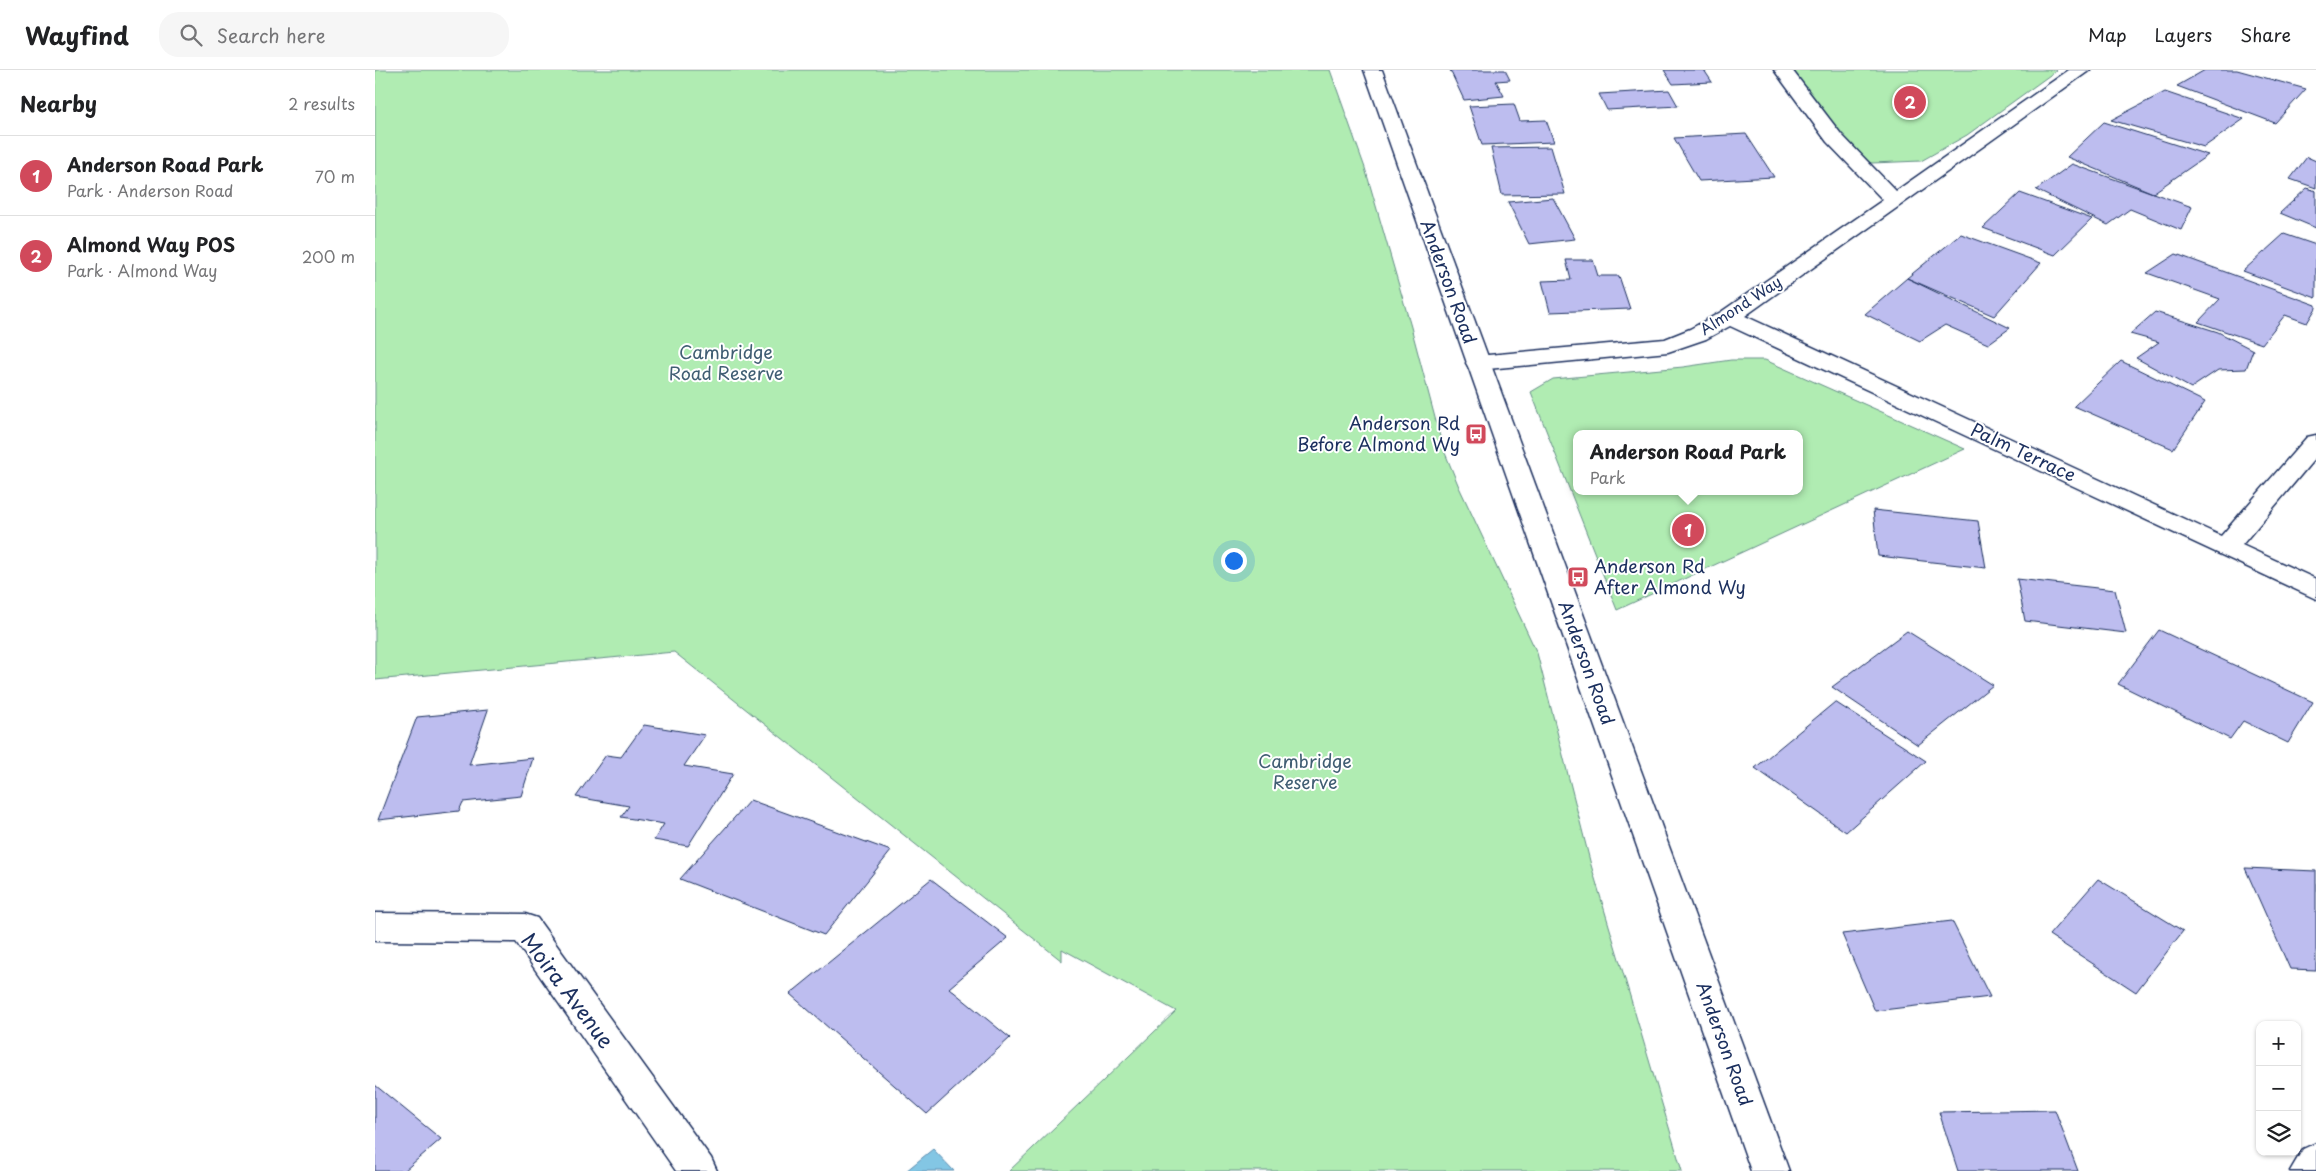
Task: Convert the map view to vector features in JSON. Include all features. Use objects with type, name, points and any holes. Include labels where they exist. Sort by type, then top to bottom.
[{"type":"street","name":"Anderson Road","points":[[1373,70],[1477,363],[1770,1171]]},
{"type":"street","points":[[1783,70],[1834,138],[1894,200]]},
{"type":"street","name":"Almond Way","points":[[1477,363],[1667,345],[1699,334],[1729,317],[2081,70]]},
{"type":"street","name":"Palm Terrace","points":[[1729,317],[2316,590]]},
{"type":"street","points":[[2226,547],[2316,442]]},
{"type":"street","name":"Moira Avenue","points":[[375,927],[525,928],[698,1171]]},
{"type":"street","points":[[2309,1171],[2316,1162]]},
{"type":"green space","points":[[375,70],[1330,70],[1365,168],[1411,327],[1443,448],[1459,487],[1537,653],[1591,865],[1682,1171],[1009,1171],[1176,1011],[1062,949],[1062,961],[674,652],[375,680]]},
{"type":"green space","points":[[1783,70],[2057,70],[1967,135],[1921,161],[1872,163],[1851,156]]},
{"type":"green space","points":[[1731,360],[1765,360],[1965,449],[1617,610],[1531,392],[1553,379],[1683,367]]},
{"type":"water","points":[[933,1149],[954,1171],[906,1171]]},
{"type":"building","points":[[1450,70],[1505,70],[1510,80],[1496,81],[1504,96],[1464,100]]},
{"type":"building","points":[[1664,70],[1704,70],[1712,82],[1673,84]]},
{"type":"building","points":[[2205,70],[2237,70],[2306,89],[2275,123],[2177,86]]},
{"type":"building","points":[[1669,90],[1678,106],[1607,110],[1599,94]]},
{"type":"building","points":[[2165,92],[2244,119],[2204,147],[2111,120]]},
{"type":"building","points":[[1514,104],[1520,121],[1546,120],[1554,142],[1482,145],[1469,106]]},
{"type":"building","points":[[2104,122],[2208,155],[2153,193],[2067,157]]},
{"type":"building","points":[[1746,134],[1774,177],[1699,181],[1674,138]]},
{"type":"building","points":[[1551,147],[1565,194],[1502,195],[1491,148]]},
{"type":"building","points":[[2307,157],[2316,161],[2316,188],[2290,179]]},
{"type":"building","points":[[2072,164],[2192,207],[2181,230],[2130,209],[2108,225],[2036,190]]},
{"type":"building","points":[[2307,188],[2316,191],[2316,228],[2280,213]]},
{"type":"building","points":[[2020,193],[2092,219],[2055,255],[1983,228]]},
{"type":"building","points":[[1553,198],[1575,239],[1529,244],[1508,202]]},
{"type":"building","points":[[1961,234],[2041,263],[1994,316],[1907,278]]},
{"type":"building","points":[[2284,234],[2316,245],[2316,298],[2243,271]]},
{"type":"building","points":[[2176,254],[2316,305],[2316,308],[2307,323],[2285,315],[2262,344],[2198,322],[2220,299],[2147,273]]},
{"type":"building","points":[[1566,260],[1593,260],[1598,276],[1619,276],[1630,309],[1550,312],[1542,281],[1571,280]]},
{"type":"building","points":[[1907,278],[2010,328],[1988,344],[1945,325],[1920,341],[1865,314]]},
{"type":"building","points":[[2155,312],[2218,332],[2253,350],[2246,369],[2218,370],[2191,388],[2136,358],[2159,342],[2130,334]]},
{"type":"building","points":[[2121,361],[2205,402],[2173,449],[2074,406]]},
{"type":"building","points":[[1873,510],[1978,521],[1986,568],[1878,556]]},
{"type":"building","points":[[2017,579],[2115,590],[2126,633],[2025,621]]},
{"type":"building","points":[[2159,630],[2313,702],[2288,743],[2243,721],[2230,739],[2118,684]]},
{"type":"building","points":[[1907,631],[1993,685],[1918,745],[1832,687]]},
{"type":"building","points":[[1835,702],[1926,761],[1846,832],[1755,768]]},
{"type":"building","points":[[488,710],[469,765],[533,758],[521,796],[463,802],[459,811],[378,820],[417,717]]},
{"type":"building","points":[[644,725],[705,735],[684,766],[733,774],[688,846],[654,840],[664,824],[621,817],[629,806],[576,797],[606,755],[621,757]]},
{"type":"building","points":[[750,800],[891,851],[824,935],[680,879]]},
{"type":"building","points":[[2245,868],[2316,871],[2316,970],[2290,969]]},
{"type":"building","points":[[931,879],[1008,938],[949,988],[1010,1038],[927,1114],[790,994]]},
{"type":"building","points":[[2098,879],[2183,931],[2136,992],[2049,935]]},
{"type":"building","points":[[1952,921],[1990,997],[1875,1011],[1842,934]]},
{"type":"building","points":[[375,1085],[441,1139],[404,1171],[375,1171]]},
{"type":"building","points":[[2055,1110],[2078,1171],[1958,1171],[1939,1112]]},
{"type":"place","name":"Almond Way POS","points":[[1910,102]]},
{"type":"place","name":"Anderson Rd Before Almond Wy","points":[[1476,434]]},
{"type":"place","name":"Anderson Road Park","points":[[1688,530]]},
{"type":"place","name":"Anderson Rd After Almond Wy","points":[[1578,577]]},
{"type":"park label","name":"Cambridge Road Reserve","points":[[726,363]]},
{"type":"park label","name":"Cambridge Reserve","points":[[1305,772]]}]
